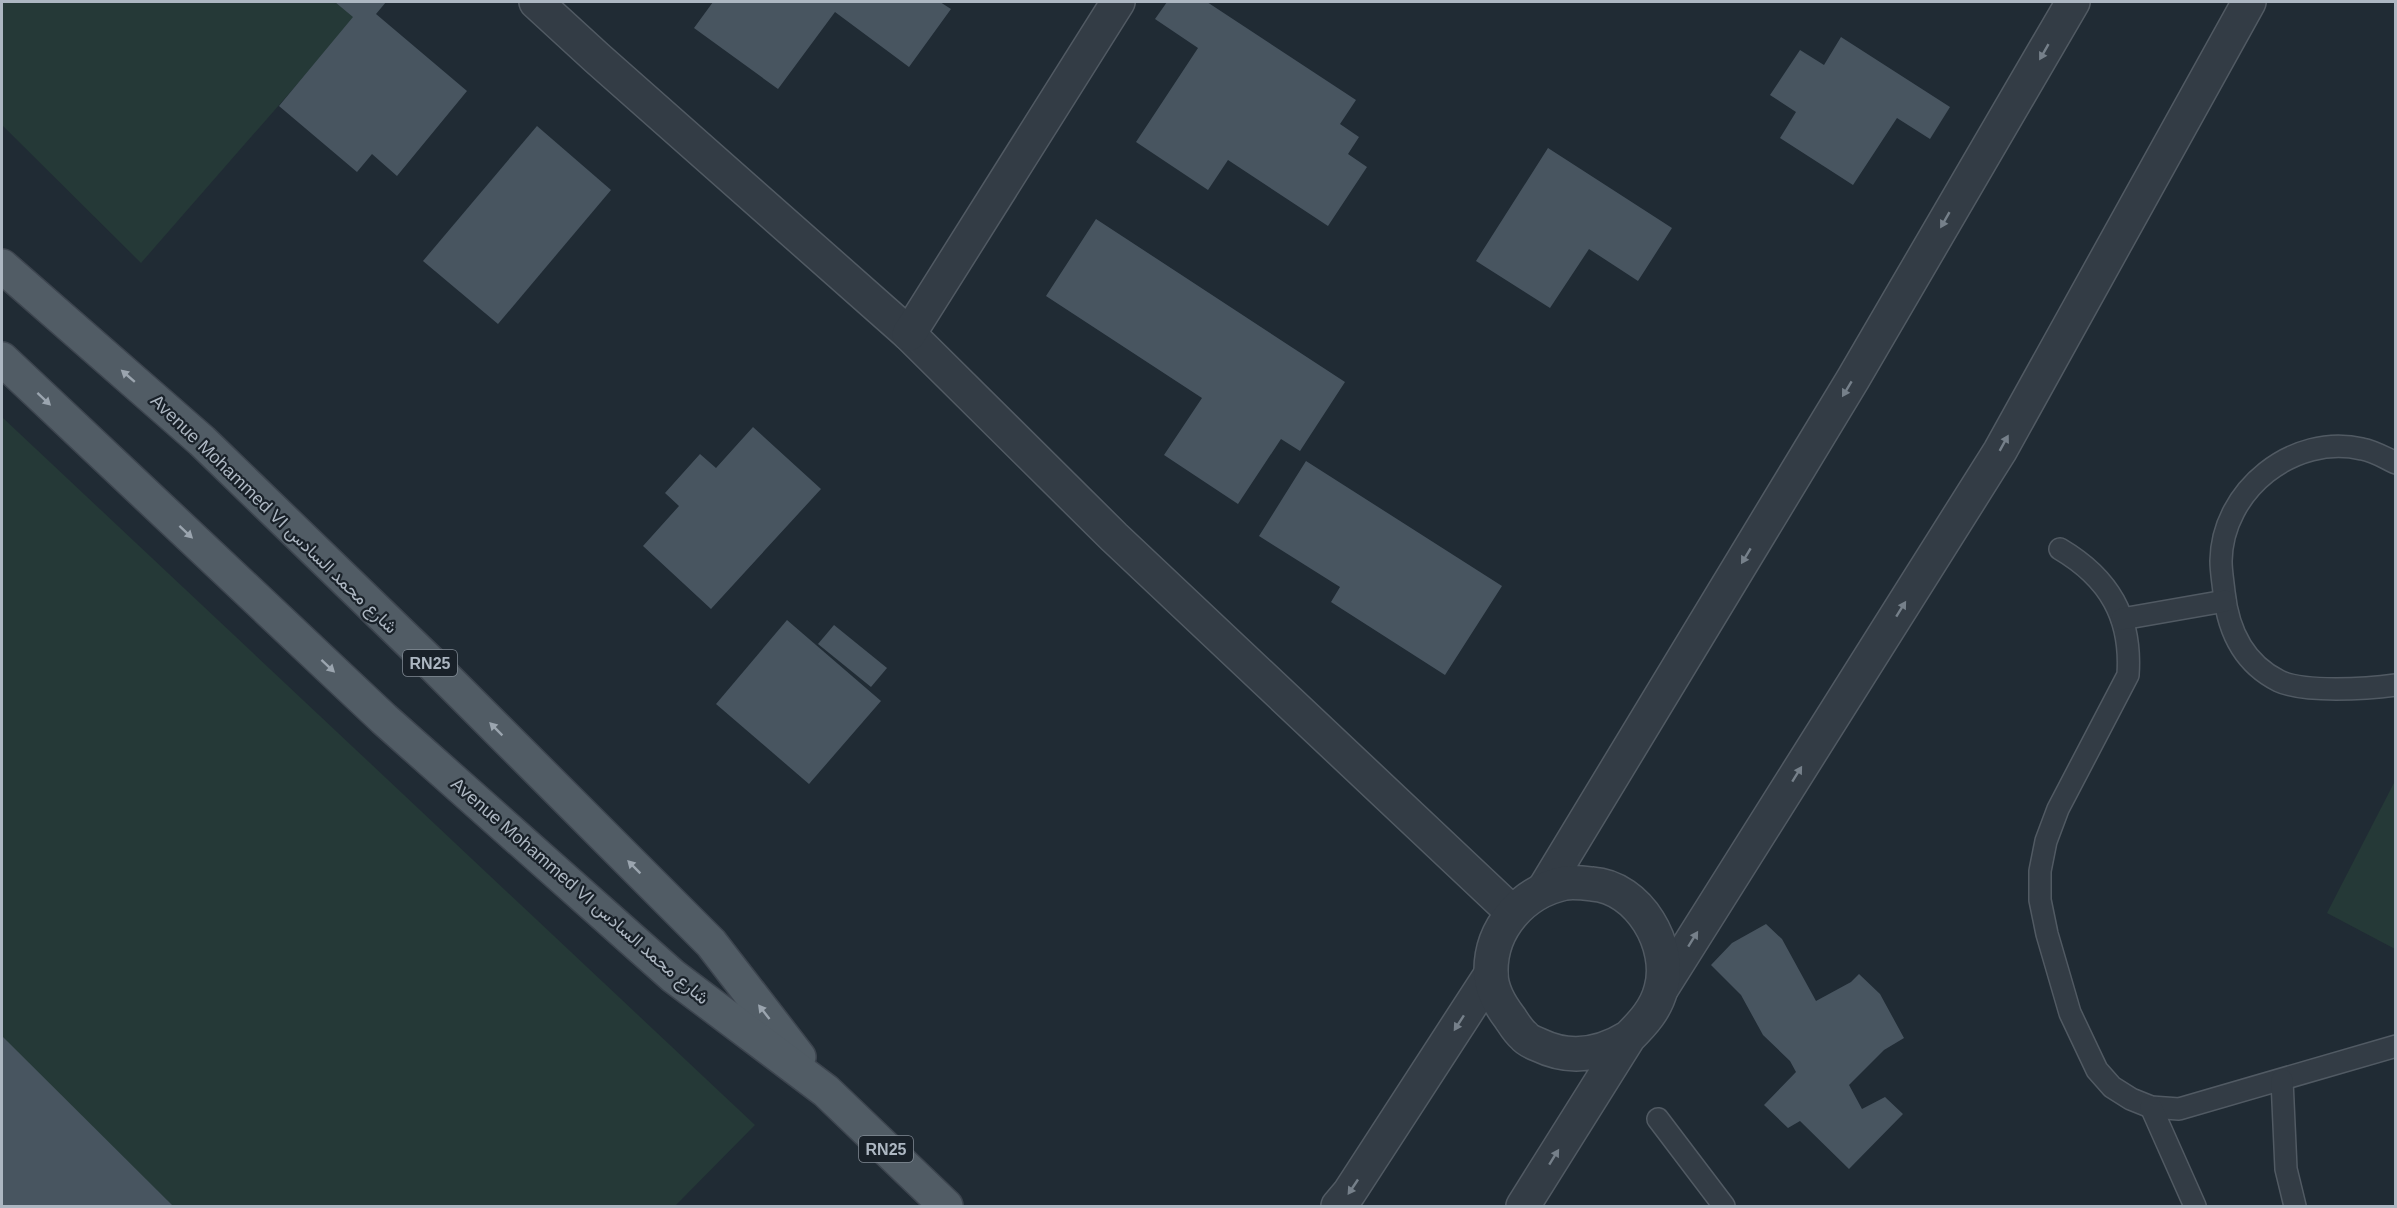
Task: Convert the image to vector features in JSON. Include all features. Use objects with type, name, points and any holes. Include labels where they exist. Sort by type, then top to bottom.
[{"type":"main road","name":"Avenue Mohammed VI شارع محمد السادس","points":[[2,266],[202,441],[429,661],[711,944],[826,1091]]},
{"type":"main road","name":"Avenue Mohammed VI شارع محمد السادس","points":[[2,358],[384,719],[673,976],[826,1091],[946,1206]]},
{"type":"street","points":[[536,2],[909,334],[1114,537],[1512,912]]},
{"type":"street","points":[[909,334],[1118,2]]},
{"type":"street","points":[[1545,889],[1846,389],[2073,2]]},
{"type":"street","points":[[1523,1206],[1629,1038],[1650,1015],[1662,988],[2000,451],[2249,2]]},
{"type":"street","points":[[1629,1038],[1611,1048],[1582,1055],[1552,1052],[1525,1038],[1498,1003],[1491,974],[1497,938],[1512,912],[1539,891],[1568,883],[1597,884],[1615,890],[1640,908],[1656,933],[1663,958],[1662,988]]},
{"type":"street","points":[[1338,1206],[1349,1193],[1491,974]]},
{"type":"lane","points":[[2396,463],[2364,449],[2346,446],[2310,449],[2277,463],[2250,488],[2230,522],[2221,560],[2229,623],[2238,644],[2250,660],[2264,672],[2280,682],[2298,687],[2396,686]]},
{"type":"lane","points":[[2060,549],[2081,561],[2112,597],[2122,619],[2129,656],[2128,675],[2058,809],[2046,841],[2040,871],[2040,900],[2047,934],[2070,1013],[2097,1070],[2112,1087],[2131,1099],[2151,1107],[2179,1109],[2396,1046]]},
{"type":"lane","points":[[2122,619],[2225,601]]},
{"type":"lane","points":[[2282,1080],[2286,1169],[2295,1206]]},
{"type":"lane","points":[[2151,1107],[2195,1206]]},
{"type":"lane","points":[[1658,1119],[1724,1206]]},
{"type":"green space","points":[[2,2],[369,2],[141,263],[2,125]]},
{"type":"green space","points":[[2,417],[755,1125],[675,1206],[2,1206]]},
{"type":"green space","points":[[2395,781],[2395,949],[2327,913]]},
{"type":"building","points":[[335,2],[386,2],[376,14],[467,91],[397,176],[372,154],[357,172],[279,106],[353,17]]},
{"type":"building","points":[[713,2],[940,2],[951,9],[909,67],[835,12],[778,89],[694,28]]},
{"type":"building","points":[[1167,2],[1207,2],[1356,100],[1340,124],[1359,137],[1348,154],[1367,167],[1328,226],[1228,160],[1208,190],[1136,142],[1198,48],[1155,19]]},
{"type":"building","points":[[1841,37],[1950,107],[1930,139],[1897,118],[1853,185],[1780,138],[1796,112],[1770,95],[1800,50],[1824,65]]},
{"type":"building","points":[[537,126],[611,190],[498,324],[423,261]]},
{"type":"building","points":[[1548,148],[1672,228],[1638,281],[1589,249],[1550,308],[1476,261]]},
{"type":"building","points":[[1096,219],[1345,382],[1300,451],[1281,439],[1238,504],[1164,455],[1202,398],[1046,296]]},
{"type":"building","points":[[753,427],[821,489],[711,609],[643,546],[679,506],[665,493],[700,454],[716,468]]},
{"type":"building","points":[[1306,461],[1502,586],[1445,675],[1331,602],[1340,587],[1259,536]]},
{"type":"building","points":[[787,620],[881,701],[809,784],[716,704]]},
{"type":"building","points":[[834,625],[887,668],[871,687],[818,644]]},
{"type":"building","points":[[1766,924],[1782,939],[1816,1001],[1851,982],[1859,974],[1880,994],[1904,1038],[1884,1050],[1849,1085],[1862,1109],[1885,1097],[1903,1114],[1849,1169],[1800,1121],[1788,1128],[1764,1105],[1796,1072],[1790,1061],[1763,1035],[1741,995],[1711,965],[1732,943]]},
{"type":"building","points":[[2,1036],[173,1206],[2,1206]]}]
